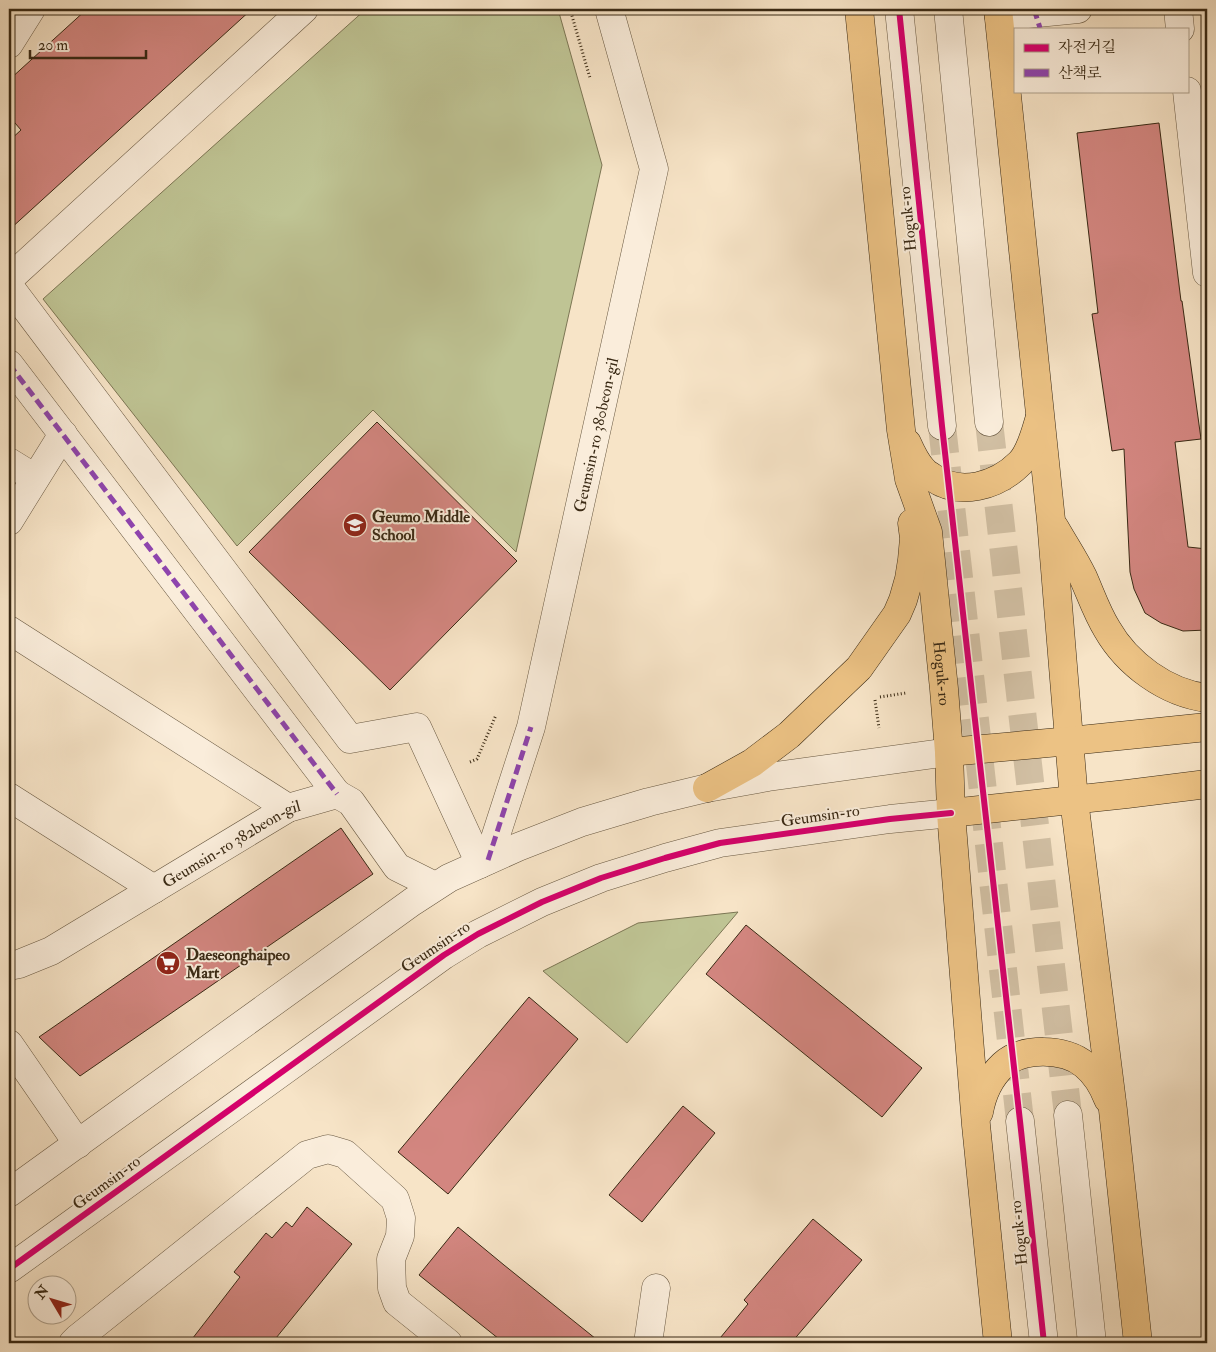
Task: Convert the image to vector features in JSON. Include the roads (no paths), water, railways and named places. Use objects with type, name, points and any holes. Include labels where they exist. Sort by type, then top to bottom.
[{"type":"main road","name":"Hoguk-ro","points":[[859,9],[901,430],[909,479],[928,532],[944,689],[951,814],[976,1125],[998,1343]]},
{"type":"main road","points":[[998,13],[1051,520],[1074,800],[1113,1110],[1138,1343]]},
{"type":"main road","points":[[901,430],[911,452],[923,470],[937,480],[952,487],[970,488],[989,483],[1008,473],[1021,462],[1033,440],[1040,417]]},
{"type":"main road","points":[[707,788],[752,763],[789,735],[859,668],[897,614],[909,579],[914,538],[909,479]]},
{"type":"main road","points":[[1051,520],[1082,576],[1106,628],[1119,648],[1155,679],[1180,692],[1207,698]]},
{"type":"main road","points":[[949,752],[1207,727]]},
{"type":"main road","name":"Geumsin-ro","points":[[951,814],[1207,784]]},
{"type":"main road","points":[[976,1125],[986,1088],[994,1075],[1004,1064],[1033,1052],[1052,1052],[1071,1056],[1084,1063],[1095,1074],[1113,1110]]},
{"type":"street","points":[[9,44],[31,9]]},
{"type":"street","points":[[9,279],[304,9]]},
{"type":"street","name":"Geumsin-ro 380beon-gil","points":[[484,862],[531,727],[654,169],[609,9]]},
{"type":"street","name":"Hoguk-ro","points":[[899,9],[942,426]]},
{"type":"street","points":[[948,9],[989,422]]},
{"type":"street","points":[[998,13],[1078,9]]},
{"type":"street","points":[[1178,9],[1180,28]]},
{"type":"street","points":[[1187,92],[1207,273]]},
{"type":"street","points":[[9,286],[350,739],[417,727],[484,862]]},
{"type":"street","points":[[9,364],[337,794],[351,802],[397,866],[435,886]]},
{"type":"street","points":[[9,521],[63,434]]},
{"type":"street","points":[[9,462],[35,478]]},
{"type":"street","points":[[9,630],[288,808]]},
{"type":"street","points":[[9,1193],[435,886],[449,878],[582,822],[649,802],[707,788],[778,776],[949,752]]},
{"type":"street","name":"Geumsin-ro 382beon-gil","points":[[9,966],[51,951],[288,808],[337,794]]},
{"type":"street","points":[[9,797],[154,889]]},
{"type":"street","name":"Geumsin-ro","points":[[9,1270],[444,955],[478,934],[542,902],[601,878],[665,858],[720,844],[890,819],[951,814]]},
{"type":"street","points":[[9,1044],[78,1144]]},
{"type":"street","points":[[1068,1115],[1092,1343]]},
{"type":"street","name":"Hoguk-ro","points":[[1020,1121],[1044,1343]]},
{"type":"street","points":[[73,1343],[307,1155],[328,1149],[345,1154],[395,1199],[401,1218],[400,1236],[391,1259],[392,1288],[397,1302],[448,1343]]},
{"type":"street","points":[[648,1343],[656,1288]]},
{"type":"tunnel","points":[[989,422],[1068,1115]]},
{"type":"tunnel","points":[[942,426],[1020,1121]]},
{"type":"place","name":"Geumo Middle School","points":[[355,525]]},
{"type":"place","name":"Daeseonghaipeo Mart","points":[[168,963]]}]
